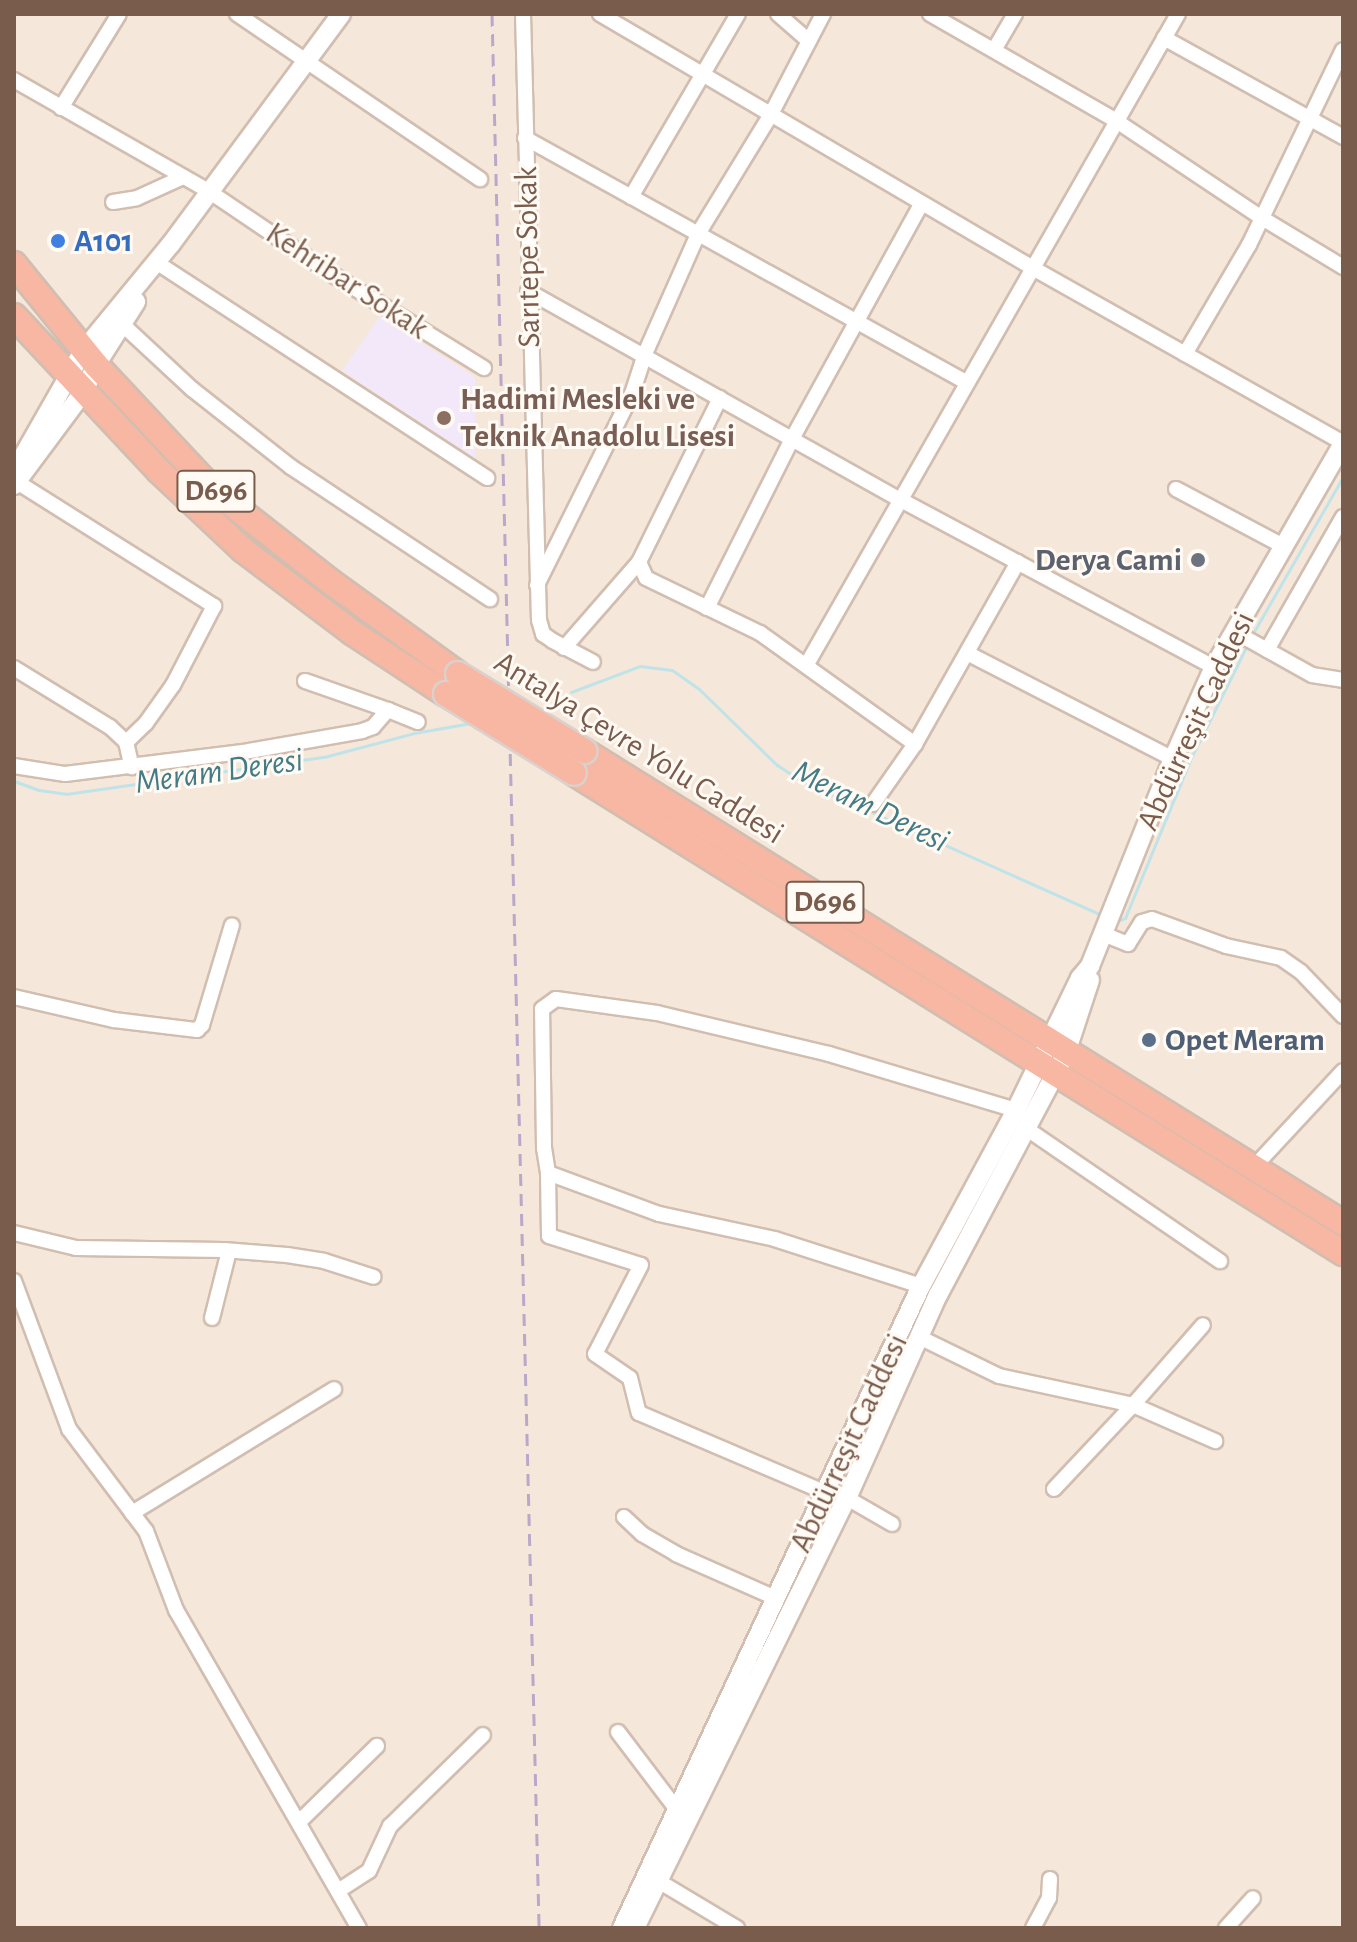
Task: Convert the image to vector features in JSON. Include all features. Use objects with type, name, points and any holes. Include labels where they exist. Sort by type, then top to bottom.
[{"type":"highway","name":"Antalya Çevre Yolu Caddesi","points":[[14,264],[90,358],[211,488],[331,582],[452,684]]},
{"type":"highway","name":"Antalya Çevre Yolu Caddesi","points":[[14,316],[159,471],[243,550],[353,633],[452,684],[1053,1057],[1343,1253]]},
{"type":"highway","name":"Antalya Çevre Yolu Caddesi","points":[[1053,1057],[1253,1168],[1343,1223]]},
{"type":"main road","points":[[15,480],[40,452],[90,358],[341,14]]},
{"type":"main road","points":[[90,358],[122,324],[171,244]]},
{"type":"main road","points":[[15,480],[77,384]]},
{"type":"main road","name":"Abdürreşit Caddesi","points":[[635,1928],[847,1498],[919,1337],[1027,1129],[1053,1057],[1089,983],[1090,966],[1173,759],[1214,667],[1239,634],[1343,444]]},
{"type":"main road","name":"Abdürreşit Caddesi","points":[[622,1928],[778,1599],[824,1492],[921,1286],[1016,1110],[1053,1057]]},
{"type":"street","points":[[61,108],[119,14]]},
{"type":"street","points":[[237,14],[480,179]]},
{"type":"street","name":"Sarıtepe Sokak","points":[[523,14],[536,588],[543,634],[593,662]]},
{"type":"street","points":[[600,14],[702,71],[770,116],[1343,444]]},
{"type":"street","points":[[631,197],[738,14]]},
{"type":"street","points":[[778,14],[809,41]]},
{"type":"street","points":[[536,588],[632,394],[644,356],[698,234],[770,116],[823,14]]},
{"type":"street","points":[[930,14],[1115,120],[1262,218],[1343,267]]},
{"type":"street","points":[[994,50],[1015,14]]},
{"type":"street","points":[[807,664],[1178,14]]},
{"type":"street","points":[[1164,38],[1343,137]]},
{"type":"street","points":[[1185,354],[1262,218],[1343,50]]},
{"type":"street","name":"Kehribar Sokak","points":[[14,80],[210,192],[330,273],[484,368]]},
{"type":"street","points":[[525,138],[966,382]]},
{"type":"street","points":[[113,202],[137,198],[183,177]]},
{"type":"street","points":[[707,608],[792,439],[922,203]]},
{"type":"street","points":[[159,264],[487,478]]},
{"type":"street","points":[[528,291],[899,499],[1214,667]]},
{"type":"street","points":[[122,324],[192,389],[291,467],[490,599]]},
{"type":"street","points":[[564,648],[639,562],[720,398]]},
{"type":"street","points":[[15,480],[214,606],[173,685],[146,723],[126,742]]},
{"type":"street","points":[[1176,489],[1285,547]]},
{"type":"street","points":[[1263,648],[1343,517]]},
{"type":"street","points":[[639,562],[646,578],[760,633],[915,744]]},
{"type":"street","points":[[873,804],[915,744],[1018,562]]},
{"type":"street","points":[[1239,634],[1312,675],[1343,680]]},
{"type":"street","points":[[967,653],[1173,759]]},
{"type":"street","points":[[14,668],[110,727],[126,742],[132,767]]},
{"type":"street","points":[[305,681],[418,722]]},
{"type":"street","points":[[14,766],[65,774],[132,767],[362,731],[373,727],[388,710]]},
{"type":"street","points":[[1103,934],[1128,944],[1142,922],[1152,919],[1226,946],[1281,958],[1301,972],[1343,1016]]},
{"type":"street","points":[[14,997],[114,1020],[197,1030],[202,1025],[232,925]]},
{"type":"street","points":[[824,1492],[639,1413],[630,1378],[595,1354],[641,1265],[549,1236],[542,1009],[556,999],[657,1013],[786,1044],[1016,1110]]},
{"type":"street","points":[[1253,1168],[1343,1071]]},
{"type":"street","points":[[1027,1129],[1220,1261]]},
{"type":"street","points":[[548,1173],[659,1214],[775,1239],[921,1286]]},
{"type":"street","points":[[14,1233],[76,1248],[229,1251],[324,1261],[374,1277]]},
{"type":"street","points":[[212,1318],[229,1251]]},
{"type":"street","points":[[14,1281],[69,1429],[146,1531],[176,1610],[359,1928]]},
{"type":"street","points":[[1054,1489],[1203,1325]]},
{"type":"street","points":[[919,1337],[999,1376],[1133,1405],[1215,1441]]},
{"type":"street","points":[[132,1513],[334,1389]]},
{"type":"street","points":[[847,1498],[892,1524]]},
{"type":"street","points":[[624,1517],[642,1534],[676,1554],[778,1599]]},
{"type":"street","points":[[618,1732],[678,1811]]},
{"type":"street","points":[[338,1891],[369,1871],[390,1826],[483,1735]]},
{"type":"street","points":[[299,1822],[377,1746]]},
{"type":"street","points":[[1033,1928],[1049,1898],[1050,1879]]},
{"type":"street","points":[[660,1882],[737,1928]]},
{"type":"street","points":[[1226,1928],[1253,1898]]},
{"type":"shaded area","points":[[14,14],[1343,14],[1343,1928],[14,1928]]},
{"type":"shaded area","name":"Hadimi Mesleki ve Teknik Anadolu Lisesi","points":[[380,316],[475,377],[475,458],[342,371]]},
{"type":"waterway","name":"Meram Deresi","points":[[1252,635],[1343,477]]},
{"type":"waterway","name":"Meram Deresi","points":[[1117,921],[1125,918],[1190,760],[1247,645]]},
{"type":"waterway","name":"Meram Deresi","points":[[571,692],[640,666],[672,670],[699,689],[777,765],[802,781],[1100,914]]},
{"type":"waterway","name":"Meram Deresi","points":[[14,781],[39,790],[66,794],[324,757],[414,733],[471,723]]},
{"type":"railway","points":[[492,14],[539,1928]]},
{"type":"place","name":"A101","points":[[58,241]]},
{"type":"place","name":"Hadimi Mesleki ve Teknik Anadolu Lisesi","points":[[444,418]]},
{"type":"place","name":"Derya Cami","points":[[1198,560]]},
{"type":"place","name":"Opet Meram","points":[[1149,1040]]}]
